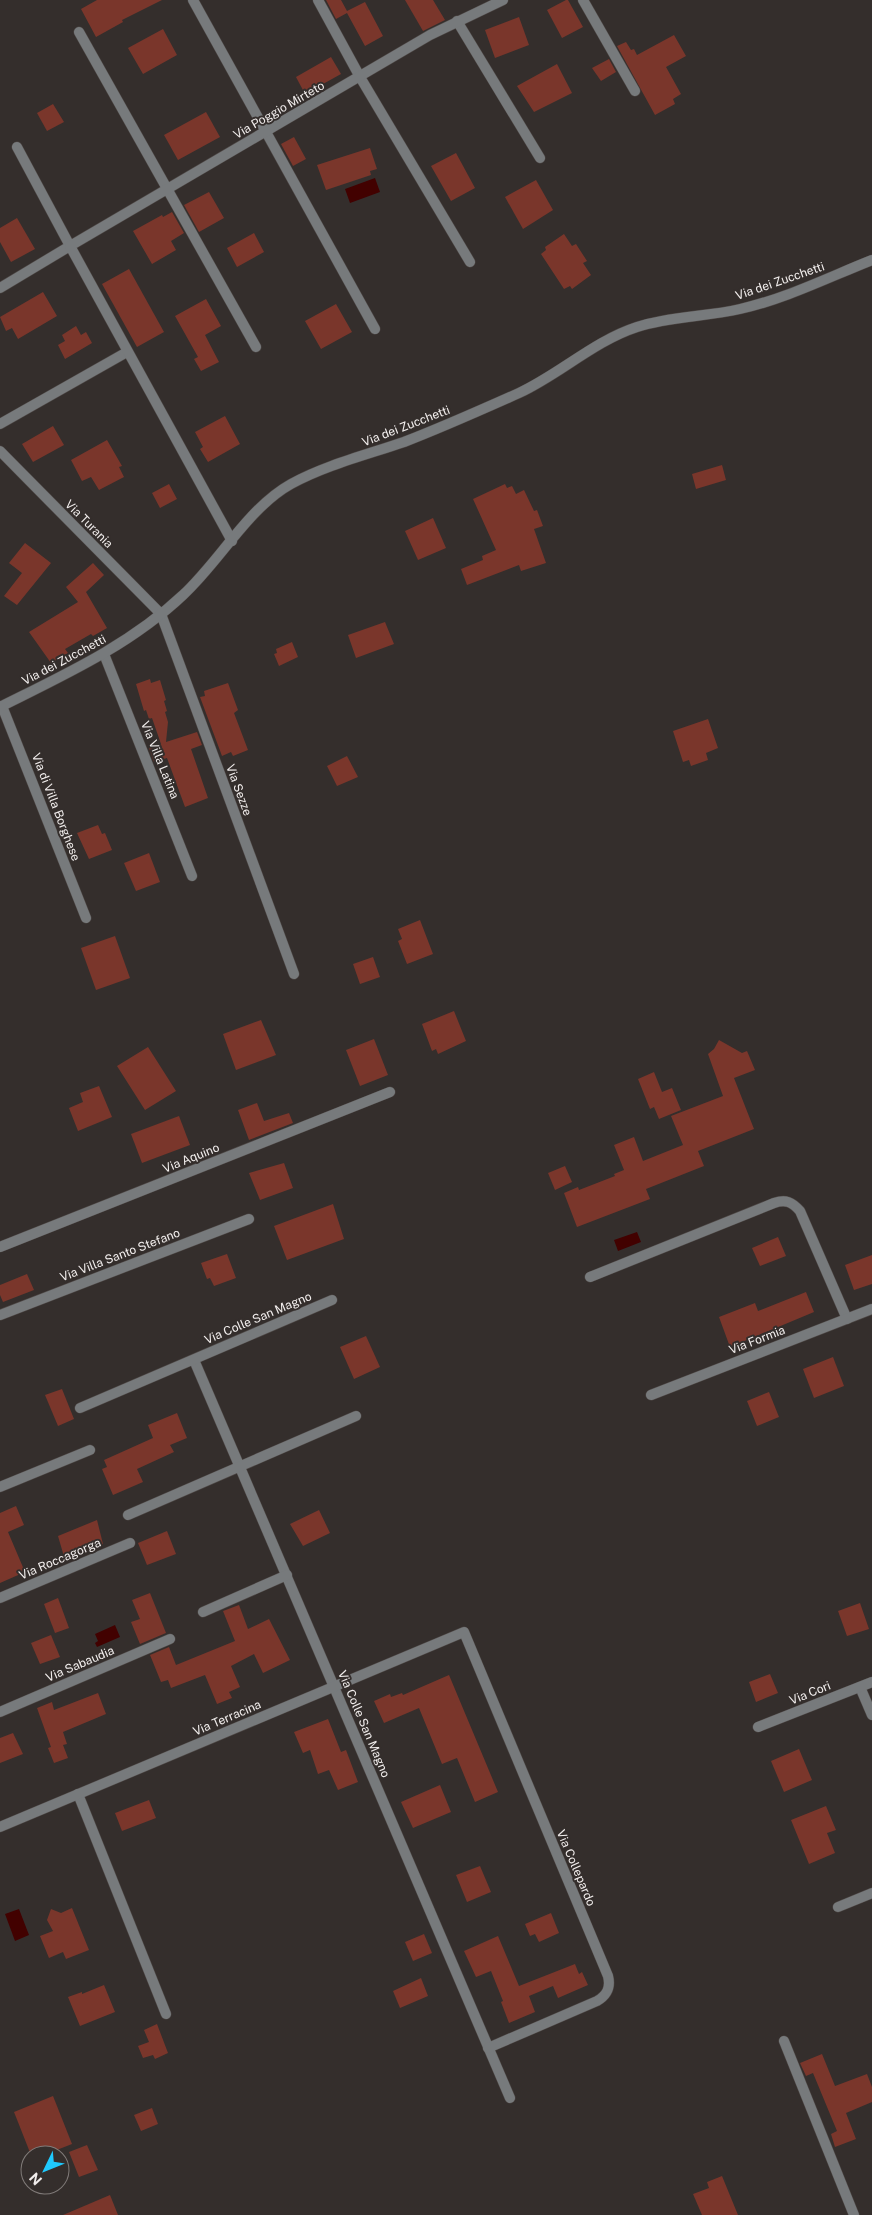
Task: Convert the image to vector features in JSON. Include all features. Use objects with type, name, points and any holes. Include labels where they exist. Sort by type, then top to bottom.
[{"type":"street","points":[[193,0],[375,330]]},
{"type":"street","points":[[318,0],[360,77],[470,262]]},
{"type":"street","name":"Via Poggio Mirteto","points":[[70,246],[457,21],[503,0]]},
{"type":"street","points":[[583,0],[635,91]]},
{"type":"street","points":[[457,21],[540,158]]},
{"type":"street","points":[[79,32],[169,188],[256,347]]},
{"type":"street","points":[[17,147],[127,352],[232,541]]},
{"type":"street","points":[[0,288],[70,246]]},
{"type":"street","name":"Via dei Zucchetti","points":[[1,706],[104,654],[161,614],[200,579],[265,504],[288,486],[323,470],[432,430],[521,392],[621,333],[658,321],[750,306],[872,260]]},
{"type":"street","points":[[0,424],[127,352]]},
{"type":"street","name":"Via Turania","points":[[0,451],[161,614]]},
{"type":"street","name":"Via Sezze","points":[[161,614],[294,974]]},
{"type":"street","name":"Via Villa Latina","points":[[104,654],[192,876]]},
{"type":"street","name":"Via di Villa Borghese","points":[[1,706],[86,918]]},
{"type":"street","name":"Via Aquino","points":[[0,1248],[390,1092]]},
{"type":"street","points":[[590,1277],[774,1203],[785,1201],[791,1202],[800,1211],[847,1319]]},
{"type":"street","name":"Via Villa Santo Stefano","points":[[0,1314],[249,1219]]},
{"type":"street","name":"Via Colle San Magno","points":[[80,1408],[332,1300]]},
{"type":"street","name":"Via Formia","points":[[651,1396],[872,1308]]},
{"type":"street","name":"Via Colle San Magno","points":[[194,1360],[510,2098]]},
{"type":"street","points":[[128,1515],[356,1416]]},
{"type":"street","points":[[0,1487],[90,1450]]},
{"type":"street","name":"Via Roccagorga","points":[[0,1598],[130,1543]]},
{"type":"street","points":[[203,1612],[287,1575]]},
{"type":"street","name":"Via Terracina","points":[[0,1827],[464,1632]]},
{"type":"street","name":"Via Collepardo","points":[[464,1632],[608,1976],[609,1986],[605,1995],[597,2001],[488,2048]]},
{"type":"street","name":"Via Sabaudia","points":[[0,1712],[170,1639]]},
{"type":"street","name":"Via Cori","points":[[758,1727],[872,1682]]},
{"type":"street","points":[[860,1687],[872,1715]]},
{"type":"street","points":[[78,1794],[166,2014]]},
{"type":"street","points":[[838,1907],[872,1893]]},
{"type":"street","points":[[784,2041],[854,2215]]},
{"type":"shaded area","points":[[375,178],[380,192],[350,203],[345,189]]},
{"type":"shaded area","points":[[637,1232],[641,1242],[618,1251],[614,1240]]},
{"type":"shaded area","points":[[115,1625],[120,1637],[97,1647],[95,1643],[98,1641],[95,1634]]},
{"type":"shaded area","points":[[19,1909],[29,1935],[15,1941],[5,1914]]},
{"type":"building","points":[[97,0],[162,0],[122,20],[123,22],[96,37],[81,9]]},
{"type":"building","points":[[326,0],[341,0],[347,11],[365,2],[383,36],[365,46],[347,13],[336,19]]},
{"type":"building","points":[[405,0],[433,0],[445,20],[423,31]]},
{"type":"building","points":[[568,0],[583,27],[562,38],[547,10]]},
{"type":"building","points":[[519,17],[529,45],[495,58],[485,30]]},
{"type":"building","points":[[163,29],[177,55],[143,74],[128,48]]},
{"type":"building","points":[[674,35],[686,56],[666,67],[681,94],[673,99],[675,104],[655,115],[617,46],[626,42],[631,50],[634,49],[637,55]]},
{"type":"building","points":[[331,57],[341,74],[305,94],[296,77]]},
{"type":"building","points":[[609,59],[616,72],[601,81],[592,68]]},
{"type":"building","points":[[557,64],[572,93],[534,112],[517,86]]},
{"type":"building","points":[[53,104],[64,122],[47,131],[37,113]]},
{"type":"building","points":[[206,112],[220,137],[178,160],[164,135]]},
{"type":"building","points":[[294,137],[306,159],[293,166],[281,144]]},
{"type":"building","points":[[370,148],[377,169],[370,171],[371,175],[326,190],[317,165]]},
{"type":"building","points":[[456,153],[475,188],[451,201],[431,166]]},
{"type":"building","points":[[536,180],[553,210],[523,229],[505,197]]},
{"type":"building","points":[[209,192],[224,218],[199,232],[184,205]]},
{"type":"building","points":[[172,212],[184,233],[171,241],[176,250],[152,264],[133,231],[162,215],[163,217]]},
{"type":"building","points":[[17,218],[35,249],[11,262],[0,242],[0,228]]},
{"type":"building","points":[[254,233],[264,252],[237,267],[227,248]]},
{"type":"building","points":[[564,234],[572,246],[576,244],[587,261],[583,263],[591,275],[572,289],[570,286],[564,289],[541,254],[546,250],[545,247]]},
{"type":"building","points":[[129,269],[164,332],[137,347],[102,284]]},
{"type":"building","points":[[43,292],[57,316],[18,339],[12,328],[6,331],[0,317]]},
{"type":"building","points":[[206,299],[221,326],[205,335],[219,362],[201,371],[194,359],[198,357],[175,316]]},
{"type":"building","points":[[336,304],[352,332],[321,349],[305,321]]},
{"type":"building","points":[[76,326],[81,335],[86,332],[92,343],[65,359],[58,345],[65,341],[62,335]]},
{"type":"building","points":[[225,416],[240,444],[208,462],[200,449],[203,447],[195,432]]},
{"type":"building","points":[[53,426],[64,445],[33,462],[22,444]]},
{"type":"building","points":[[107,440],[122,466],[119,467],[124,477],[99,490],[91,477],[82,481],[71,460]]},
{"type":"building","points":[[722,465],[726,480],[696,489],[692,474]]},
{"type":"building","points":[[169,484],[177,499],[160,508],[152,493]]},
{"type":"building","points":[[505,484],[507,488],[512,486],[516,494],[524,490],[534,511],[537,510],[543,526],[534,529],[546,563],[521,571],[519,565],[467,585],[461,569],[483,560],[482,556],[496,550],[473,499]]},
{"type":"building","points":[[433,518],[446,548],[418,560],[405,531]]},
{"type":"building","points":[[25,543],[51,563],[17,605],[4,596],[22,573],[9,563]]},
{"type":"building","points":[[93,563],[104,575],[86,592],[107,628],[93,636],[91,634],[65,649],[68,653],[51,663],[29,632],[78,602],[66,587]]},
{"type":"building","points":[[385,622],[394,644],[356,658],[348,635]]},
{"type":"building","points":[[292,642],[298,657],[279,666],[274,654],[277,653],[276,649]]},
{"type":"building","points":[[150,679],[151,683],[160,680],[166,700],[164,701],[167,711],[165,712],[168,722],[166,742],[197,732],[202,745],[191,749],[208,798],[185,807],[167,758],[154,762],[149,748],[161,744],[152,718],[149,719],[146,710],[144,711],[136,684]]},
{"type":"building","points":[[228,683],[238,710],[234,713],[248,750],[233,756],[231,752],[222,756],[200,697],[205,696],[204,691]]},
{"type":"building","points":[[708,719],[718,748],[706,753],[708,760],[691,766],[689,760],[683,762],[673,731]]},
{"type":"building","points":[[347,756],[358,777],[337,786],[327,766]]},
{"type":"building","points":[[98,825],[102,834],[105,833],[112,850],[89,859],[77,833]]},
{"type":"building","points":[[149,853],[160,882],[136,891],[124,863]]},
{"type":"building","points":[[420,920],[433,954],[407,964],[398,941],[402,939],[398,929]]},
{"type":"building","points":[[115,936],[130,978],[96,990],[81,948]]},
{"type":"building","points":[[373,957],[380,977],[360,984],[353,964]]},
{"type":"building","points":[[454,1011],[466,1041],[438,1054],[436,1049],[432,1051],[422,1024]]},
{"type":"building","points":[[261,1020],[276,1055],[236,1070],[223,1034]]},
{"type":"building","points":[[374,1039],[388,1075],[360,1086],[346,1050]]},
{"type":"building","points":[[719,1040],[742,1053],[747,1051],[755,1070],[734,1078],[754,1129],[698,1151],[704,1166],[646,1189],[650,1199],[577,1227],[564,1193],[578,1187],[579,1190],[615,1176],[614,1174],[624,1170],[614,1145],[634,1137],[643,1161],[683,1145],[671,1116],[723,1096],[708,1054],[714,1049]]},
{"type":"building","points":[[148,1047],[176,1091],[145,1110],[117,1066]]},
{"type":"building","points":[[654,1072],[662,1092],[672,1088],[681,1110],[659,1119],[654,1107],[650,1109],[638,1079]]},
{"type":"building","points":[[99,1086],[112,1117],[78,1131],[69,1108],[83,1102],[80,1093]]},
{"type":"building","points":[[257,1103],[264,1121],[289,1113],[293,1123],[249,1140],[238,1110]]},
{"type":"building","points":[[179,1116],[190,1145],[142,1163],[131,1134]]},
{"type":"building","points":[[284,1163],[293,1188],[260,1200],[249,1173]]},
{"type":"building","points":[[565,1166],[572,1182],[555,1190],[548,1173]]},
{"type":"building","points":[[333,1204],[344,1239],[287,1260],[274,1226]]},
{"type":"building","points":[[778,1237],[786,1256],[760,1266],[752,1248]]},
{"type":"building","points":[[227,1254],[236,1278],[214,1286],[210,1278],[207,1279],[201,1263]]},
{"type":"building","points":[[872,1255],[872,1284],[854,1290],[845,1265]]},
{"type":"building","points":[[27,1274],[34,1290],[3,1302],[0,1295],[0,1285]]},
{"type":"building","points":[[806,1292],[814,1312],[730,1347],[719,1317],[755,1303],[758,1311]]},
{"type":"building","points":[[366,1336],[380,1367],[354,1379],[340,1347]]},
{"type":"building","points":[[833,1357],[844,1386],[814,1398],[803,1369]]},
{"type":"building","points":[[62,1389],[74,1419],[58,1426],[45,1395]]},
{"type":"building","points":[[769,1392],[779,1417],[757,1426],[747,1401]]},
{"type":"building","points":[[177,1413],[187,1438],[170,1445],[174,1452],[137,1469],[143,1482],[113,1495],[102,1469],[107,1467],[104,1460],[153,1438],[148,1425]]},
{"type":"building","points":[[16,1506],[24,1525],[8,1532],[25,1572],[0,1583],[0,1513]]},
{"type":"building","points":[[319,1510],[330,1533],[303,1546],[290,1524]]},
{"type":"building","points":[[97,1520],[103,1544],[65,1560],[58,1536]]},
{"type":"building","points":[[167,1531],[176,1554],[147,1565],[138,1543]]},
{"type":"building","points":[[150,1593],[166,1633],[140,1644],[131,1622],[140,1619],[132,1600]]},
{"type":"building","points":[[58,1598],[69,1628],[55,1633],[44,1604]]},
{"type":"building","points":[[860,1603],[869,1629],[847,1636],[838,1611]]},
{"type":"building","points":[[239,1605],[248,1629],[269,1619],[290,1660],[263,1673],[254,1654],[231,1666],[240,1687],[229,1692],[232,1698],[217,1704],[205,1675],[171,1688],[168,1680],[161,1682],[150,1655],[169,1647],[176,1665],[235,1641],[223,1611]]},
{"type":"building","points":[[51,1635],[60,1657],[40,1664],[31,1643]]},
{"type":"building","points":[[770,1674],[778,1693],[756,1702],[749,1682]]},
{"type":"building","points":[[449,1675],[498,1792],[475,1802],[457,1758],[442,1764],[419,1708],[384,1723],[374,1701],[390,1694],[391,1697],[402,1693],[403,1695]]},
{"type":"building","points":[[98,1693],[106,1714],[63,1732],[67,1744],[63,1745],[68,1758],[54,1763],[48,1748],[51,1747],[37,1708],[52,1702],[54,1710]]},
{"type":"building","points":[[328,1719],[341,1752],[346,1750],[358,1782],[338,1790],[329,1770],[318,1774],[310,1750],[303,1753],[294,1732]]},
{"type":"building","points":[[13,1733],[23,1754],[0,1763],[0,1738]]},
{"type":"building","points":[[799,1749],[812,1780],[784,1792],[771,1761]]},
{"type":"building","points":[[440,1785],[451,1812],[413,1828],[401,1802]]},
{"type":"building","points":[[149,1800],[156,1818],[122,1831],[115,1813]]},
{"type":"building","points":[[826,1806],[836,1830],[827,1833],[835,1853],[809,1864],[791,1820]]},
{"type":"building","points":[[480,1866],[491,1892],[467,1902],[456,1875]]},
{"type":"building","points":[[72,1908],[89,1950],[66,1959],[63,1952],[49,1958],[40,1936],[53,1931],[47,1920],[51,1909],[61,1913]]},
{"type":"building","points":[[551,1913],[559,1933],[539,1942],[535,1934],[530,1936],[525,1924]]},
{"type":"building","points":[[424,1934],[432,1953],[413,1961],[405,1942]]},
{"type":"building","points":[[498,1936],[519,1986],[575,1964],[579,1974],[582,1972],[588,1985],[558,1998],[553,1986],[529,1996],[535,2012],[509,2023],[501,2002],[503,2001],[491,1971],[476,1977],[464,1951]]},
{"type":"building","points":[[421,1978],[428,1996],[400,2008],[393,1991]]},
{"type":"building","points":[[104,1985],[115,2012],[80,2026],[68,1997],[82,1992],[82,1994]]},
{"type":"building","points":[[157,2024],[168,2053],[155,2059],[153,2055],[143,2058],[138,2046],[149,2042],[144,2030]]},
{"type":"building","points":[[822,2054],[835,2086],[867,2074],[872,2087],[872,2102],[846,2113],[856,2139],[835,2147],[831,2134],[837,2131],[813,2073],[806,2076],[800,2063]]},
{"type":"building","points":[[53,2096],[72,2144],[27,2145],[14,2112]]},
{"type":"building","points":[[152,2108],[158,2124],[141,2131],[134,2115]]},
{"type":"building","points":[[87,2145],[98,2170],[79,2177],[70,2152]]},
{"type":"building","points":[[722,2176],[738,2215],[702,2215],[693,2194],[709,2188],[707,2182]]},
{"type":"building","points":[[110,2195],[118,2215],[63,2215]]}]
